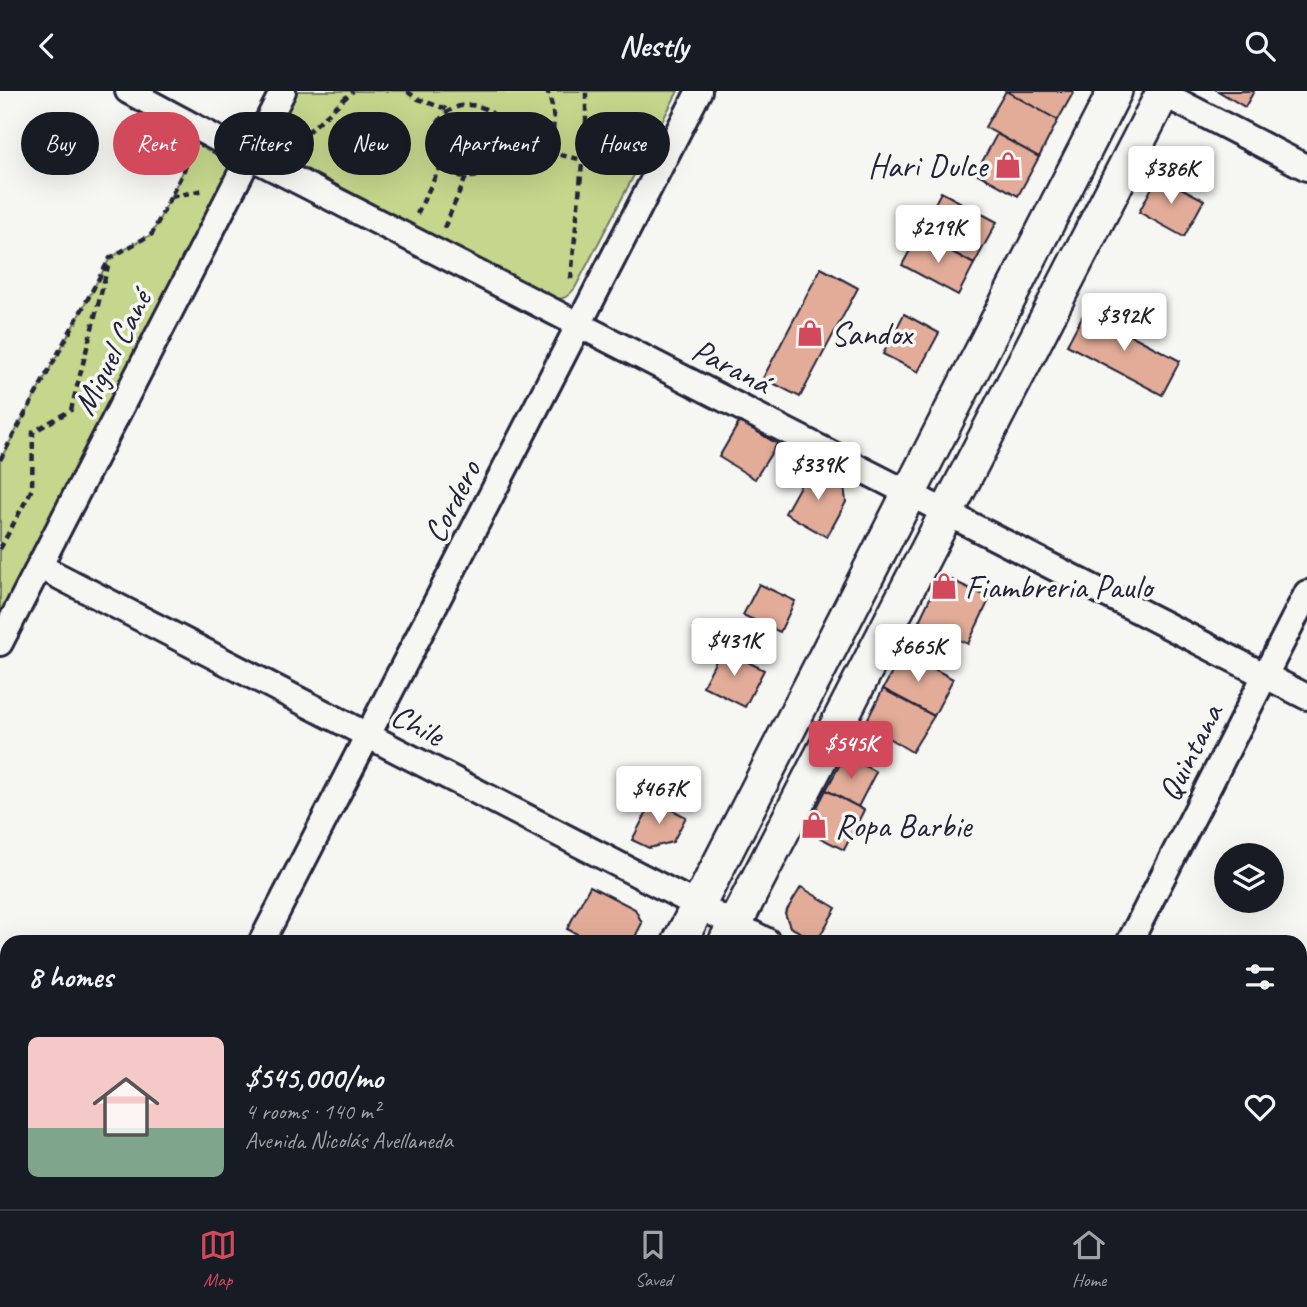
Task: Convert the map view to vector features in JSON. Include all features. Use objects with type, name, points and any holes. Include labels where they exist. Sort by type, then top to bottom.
[{"type":"main road","points":[[683,935],[1115,91]]},
{"type":"main road","points":[[730,933],[1161,92]]},
{"type":"street","name":"Paraná","points":[[128,91],[214,137]]},
{"type":"street","name":"Miguel Cané","points":[[276,112],[283,91]]},
{"type":"street","name":"Cordero","points":[[265,935],[368,736],[573,322],[699,91]]},
{"type":"street","points":[[1161,92],[1307,168]]},
{"type":"street","name":"Miguel Cané","points":[[0,643],[39,565],[252,175]]},
{"type":"street","name":"Paraná","points":[[287,175],[1307,697]]},
{"type":"street","name":"Chile","points":[[39,565],[698,906],[730,933]]},
{"type":"street","name":"Quintana","points":[[1133,935],[1307,593]]},
{"type":"path","points":[[314,120],[353,91]]},
{"type":"path","points":[[410,91],[409,93],[418,99],[449,111],[466,104],[491,112]]},
{"type":"path","points":[[547,91],[554,112]]},
{"type":"path","points":[[586,91],[586,112]]},
{"type":"path","points":[[0,460],[110,258],[152,234],[203,131]]},
{"type":"path","points":[[407,236],[436,175]]},
{"type":"path","points":[[457,175],[480,175]]},
{"type":"path","points":[[573,322],[582,175]]},
{"type":"path","points":[[434,250],[466,177]]},
{"type":"path","points":[[0,549],[32,488],[33,432],[71,410],[110,258]]},
{"type":"green space","points":[[294,91],[678,91],[667,112],[575,112],[575,175],[634,175],[575,288],[561,299],[549,297],[314,173],[314,112],[285,112]]},
{"type":"green space","points":[[203,131],[214,137],[214,175],[239,175],[0,643],[0,460],[110,258],[152,234],[181,175],[200,175],[200,137]]},
{"type":"building","points":[[1006,91],[1058,120],[1039,157],[985,127]]},
{"type":"building","points":[[1006,91],[1072,91],[1073,93],[1058,120]]},
{"type":"building","points":[[1218,91],[1254,91],[1245,107]]},
{"type":"building","name":"Hari Dulce","points":[[997,134],[1039,157],[1018,196],[976,173]]},
{"type":"building","points":[[1158,176],[1204,200],[1184,237],[1139,212]]},
{"type":"building","points":[[941,192],[997,222],[974,264],[919,234]]},
{"type":"building","points":[[919,234],[974,264],[958,295],[902,265]]},
{"type":"building","name":"Sandox","points":[[821,268],[858,288],[800,397],[763,378]]},
{"type":"building","points":[[1085,311],[1180,361],[1162,395],[1067,345]]},
{"type":"building","points":[[904,314],[939,333],[918,372],[883,354]]},
{"type":"building","points":[[740,421],[777,444],[755,479],[719,457]]},
{"type":"building","points":[[811,466],[844,485],[846,502],[827,537],[785,513]]},
{"type":"building","points":[[941,575],[990,598],[968,644],[919,621]]},
{"type":"building","points":[[759,584],[795,601],[780,632],[743,615]]},
{"type":"building","points":[[722,649],[764,670],[745,707],[703,686]]},
{"type":"building","points":[[903,652],[953,679],[934,716],[883,689]]},
{"type":"building","points":[[883,689],[934,716],[912,752],[865,724]]},
{"type":"building","points":[[845,755],[876,772],[858,807],[826,790]]},
{"type":"building","points":[[826,790],[864,810],[844,850],[805,830]]},
{"type":"building","points":[[653,800],[686,817],[673,842],[649,848],[632,840]]},
{"type":"building","points":[[590,886],[635,909],[642,923],[636,935],[579,935],[567,929]]},
{"type":"building","points":[[801,887],[836,908],[820,935],[805,935],[790,927],[785,913]]},
{"type":"place","name":"Hari Dulce","points":[[1008,165]]},
{"type":"place","name":"Sandox","points":[[810,333]]},
{"type":"place","name":"Fiambreria Paulo","points":[[944,586]]},
{"type":"place","name":"Ropa Barbie","points":[[814,825]]}]
